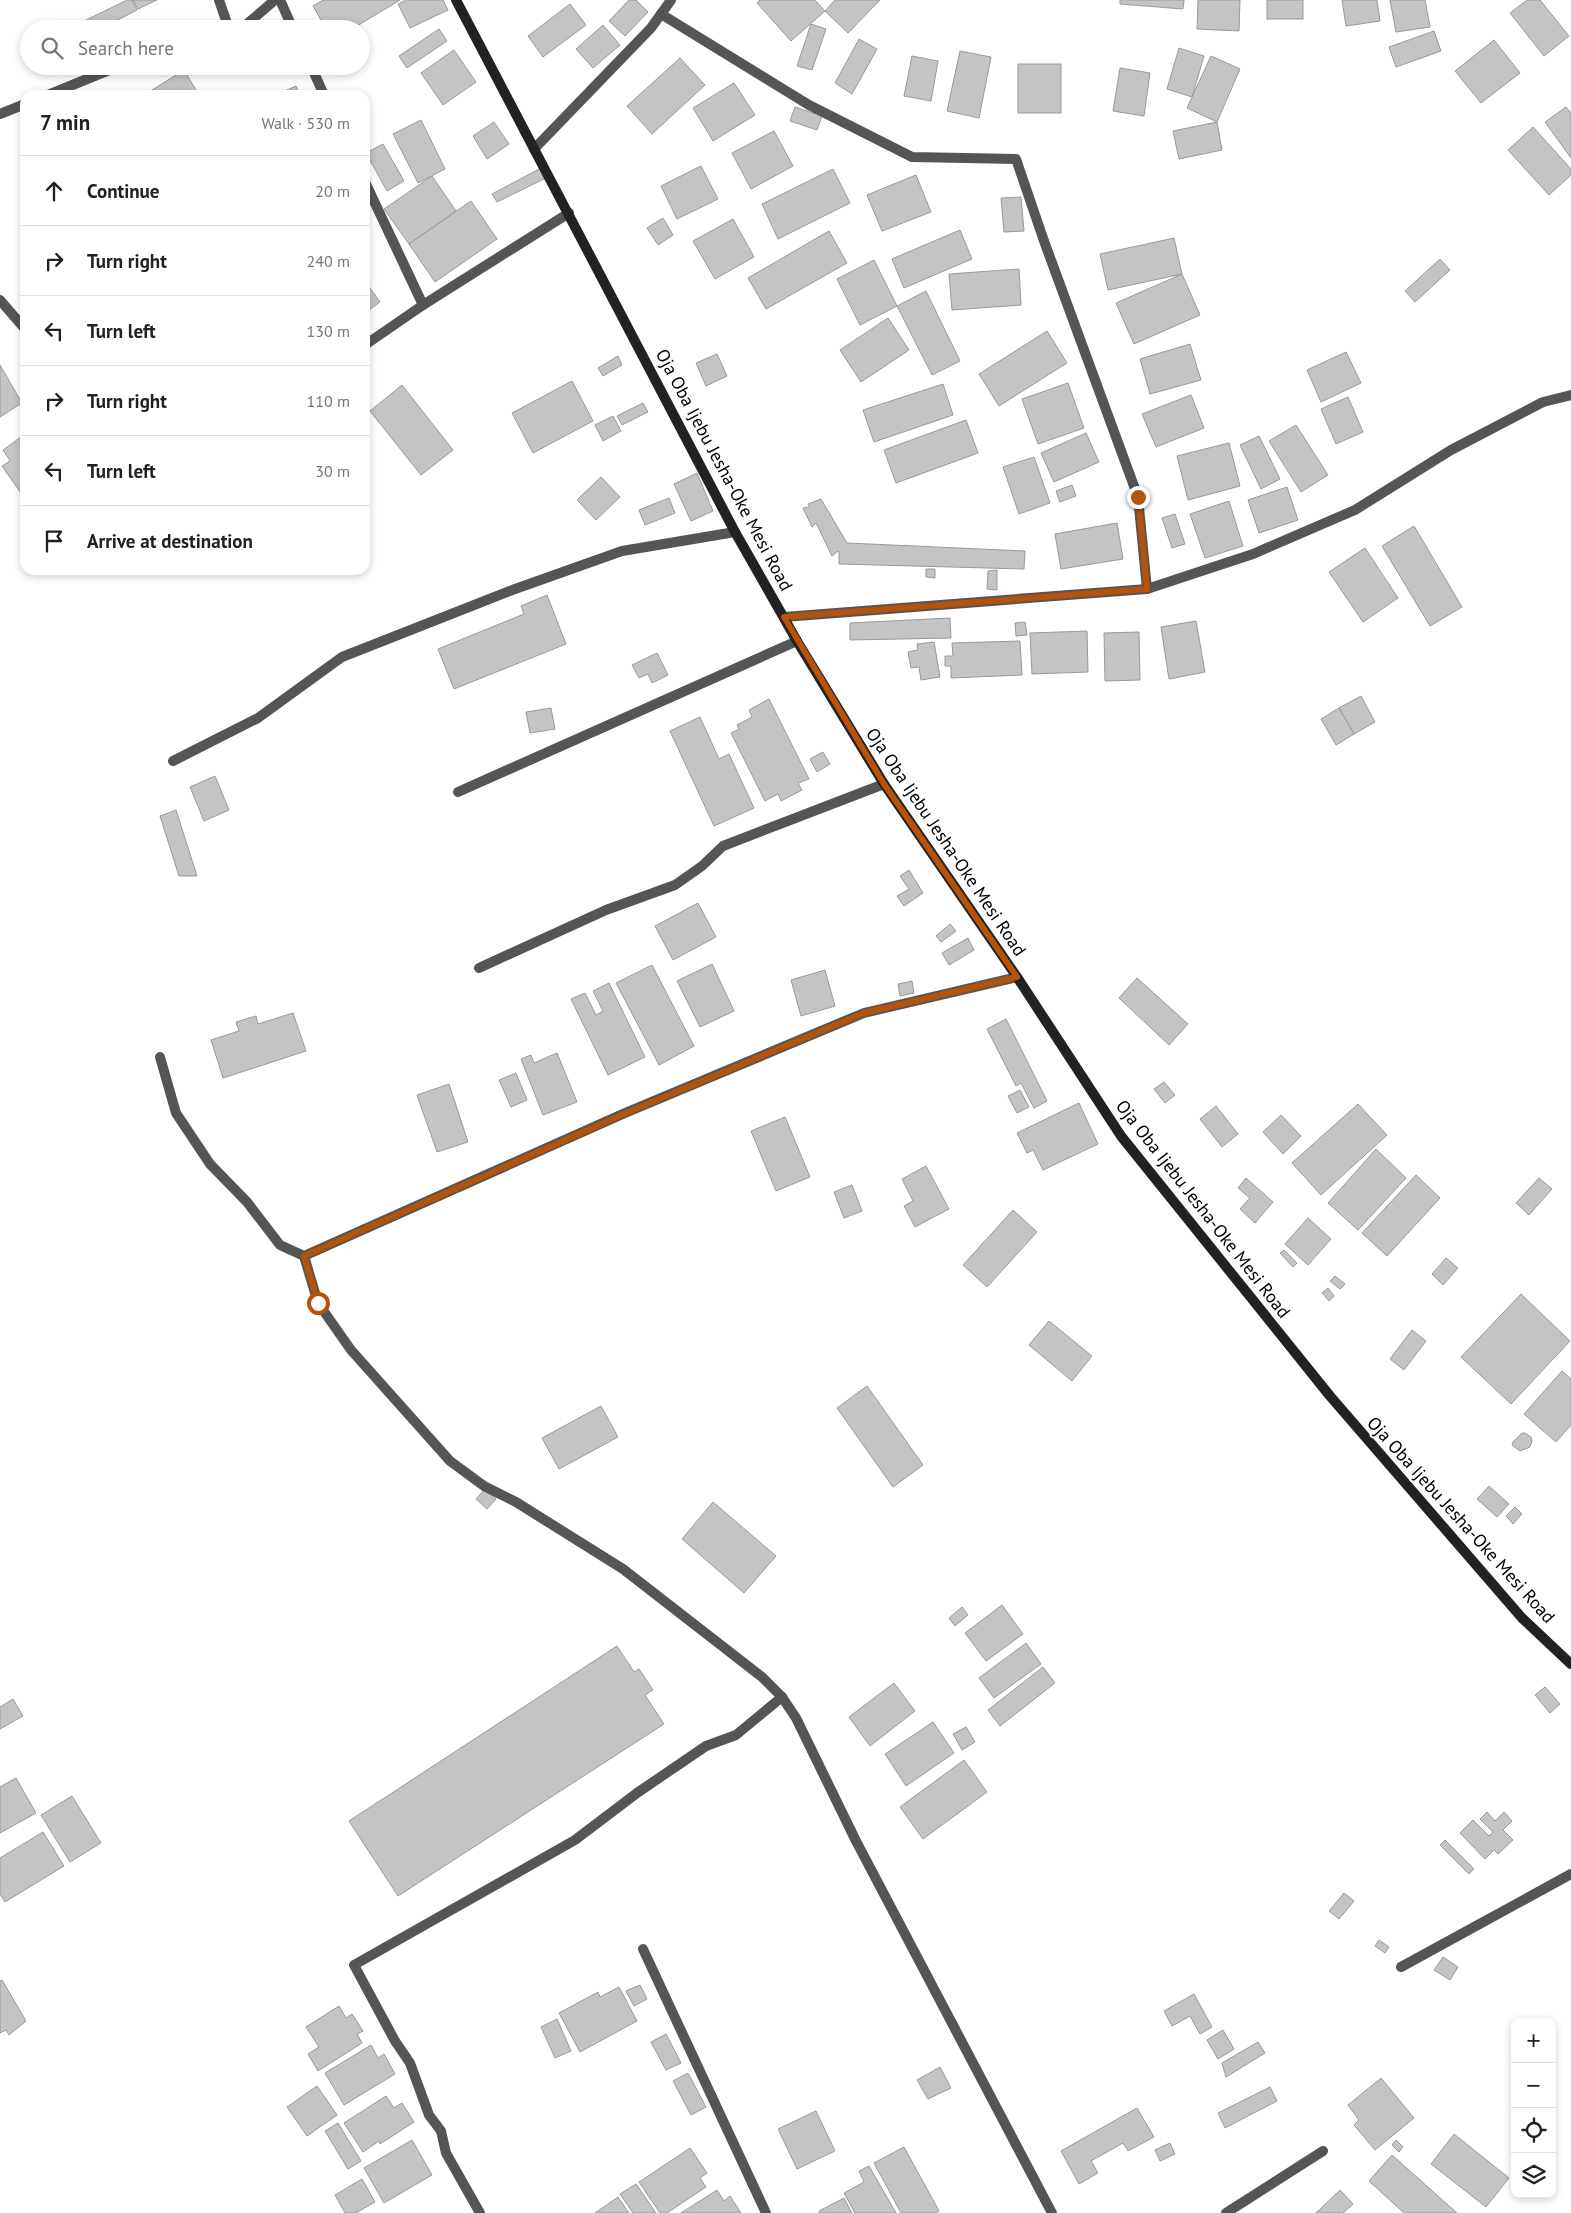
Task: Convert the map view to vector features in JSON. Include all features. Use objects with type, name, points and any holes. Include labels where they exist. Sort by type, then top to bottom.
[{"type":"main road","name":"Oja Oba Ijebu Jesha-Oke Mesi Road","points":[[456,0],[735,532],[797,642],[884,784],[1017,977],[1120,1136],[1330,1396],[1522,1618],[1571,1664]]},
{"type":"street","points":[[219,0],[225,20]]},
{"type":"street","points":[[252,20],[275,0]]},
{"type":"street","points":[[280,0],[289,20]]},
{"type":"street","points":[[534,149],[651,28],[670,0]]},
{"type":"street","points":[[661,14],[809,105],[912,157],[1016,159],[1044,241],[1138,497],[1147,589]]},
{"type":"street","points":[[60,90],[97,75]]},
{"type":"street","points":[[315,75],[322,90]]},
{"type":"street","points":[[0,114],[20,106]]},
{"type":"street","points":[[370,193],[423,305]]},
{"type":"street","points":[[370,342],[423,305],[569,213]]},
{"type":"street","points":[[0,300],[20,323]]},
{"type":"street","points":[[784,617],[1147,589],[1253,554],[1355,510],[1451,450],[1543,402],[1571,395]]},
{"type":"street","points":[[173,761],[258,718],[342,657],[515,589],[622,551],[735,532]]},
{"type":"street","points":[[458,792],[797,642]]},
{"type":"street","points":[[479,968],[606,910],[676,885],[702,866],[723,846],[884,784]]},
{"type":"street","points":[[160,1057],[176,1113],[210,1164],[247,1202],[280,1245],[304,1256],[626,1113],[864,1013],[1017,977]]},
{"type":"street","points":[[304,1256],[318,1303],[345,1342],[450,1461],[484,1486],[516,1502],[623,1569],[755,1671],[782,1697],[796,1718],[856,1841],[1052,2213]]},
{"type":"street","points":[[480,2213],[446,2153],[441,2131],[429,2115],[410,2063],[395,2041],[354,1965],[575,1840],[637,1793],[706,1746],[736,1735],[782,1697]]},
{"type":"street","points":[[1401,1967],[1571,1874]]},
{"type":"street","points":[[643,1949],[766,2213]]},
{"type":"street","points":[[1226,2213],[1324,2151]]},
{"type":"building","points":[[127,0],[132,0],[137,10],[118,20],[86,20]]},
{"type":"building","points":[[133,0],[157,0],[138,9]]},
{"type":"building","points":[[323,0],[400,0],[367,20],[321,20],[313,6]]},
{"type":"building","points":[[406,0],[443,0],[448,10],[410,28],[398,4]]},
{"type":"building","points":[[629,0],[636,0],[648,12],[625,36],[609,21]]},
{"type":"building","points":[[760,0],[815,0],[825,11],[791,41],[757,3]]},
{"type":"building","points":[[835,0],[880,0],[848,33],[825,11]]},
{"type":"building","points":[[1120,0],[1184,0],[1183,9],[1120,4]]},
{"type":"building","points":[[1198,0],[1240,0],[1239,31],[1197,29]]},
{"type":"building","points":[[1267,0],[1303,0],[1303,19],[1267,19]]},
{"type":"building","points":[[1342,0],[1377,0],[1380,21],[1346,26]]},
{"type":"building","points":[[1390,0],[1425,0],[1430,27],[1396,32]]},
{"type":"building","points":[[1527,0],[1540,0],[1569,36],[1544,56],[1510,13]]},
{"type":"building","points":[[570,4],[586,25],[543,57],[528,36]]},
{"type":"building","points":[[811,24],[826,29],[812,70],[797,66]]},
{"type":"building","points":[[603,25],[620,45],[593,68],[576,49]]},
{"type":"building","points":[[439,29],[447,41],[407,68],[399,56]]},
{"type":"building","points":[[1434,31],[1441,51],[1396,67],[1389,47]]},
{"type":"building","points":[[859,39],[877,49],[852,94],[835,83]]},
{"type":"building","points":[[1494,40],[1520,73],[1481,103],[1455,71]]},
{"type":"building","points":[[1179,48],[1204,56],[1192,97],[1167,89]]},
{"type":"building","points":[[454,50],[476,82],[443,105],[421,73]]},
{"type":"building","points":[[960,51],[991,57],[979,118],[947,111]]},
{"type":"building","points":[[912,56],[938,61],[931,101],[904,96]]},
{"type":"building","points":[[1211,56],[1240,69],[1217,122],[1187,108]]},
{"type":"building","points":[[680,58],[705,85],[652,134],[627,106]]},
{"type":"building","points":[[1018,64],[1061,64],[1061,113],[1018,113]]},
{"type":"building","points":[[1120,68],[1150,73],[1144,116],[1113,111]]},
{"type":"building","points":[[176,75],[187,75],[196,90],[152,90]]},
{"type":"building","points":[[734,83],[755,115],[713,141],[693,108]]},
{"type":"building","points":[[296,86],[298,90],[287,90]]},
{"type":"building","points":[[795,107],[822,116],[817,130],[790,121]]},
{"type":"building","points":[[1566,107],[1571,113],[1571,158],[1545,122]]},
{"type":"building","points":[[421,120],[445,169],[418,183],[393,134]]},
{"type":"building","points":[[494,122],[509,144],[487,159],[473,136]]},
{"type":"building","points":[[1217,122],[1222,150],[1179,159],[1173,131]]},
{"type":"building","points":[[1533,127],[1571,169],[1571,175],[1549,195],[1508,150]]},
{"type":"building","points":[[774,131],[793,166],[751,189],[732,153]]},
{"type":"building","points":[[383,144],[404,181],[387,191],[370,160],[370,151]]},
{"type":"building","points":[[701,166],[718,199],[677,219],[661,186]]},
{"type":"building","points":[[543,167],[548,177],[497,202],[492,194]]},
{"type":"building","points":[[833,169],[850,203],[778,239],[762,204]]},
{"type":"building","points":[[916,175],[931,212],[882,231],[867,195]]},
{"type":"building","points":[[432,176],[456,211],[409,244],[384,209]]},
{"type":"building","points":[[1021,197],[1024,231],[1004,232],[1001,198]]},
{"type":"building","points":[[471,201],[497,239],[435,282],[409,244]]},
{"type":"building","points":[[663,218],[673,235],[658,245],[647,228]]},
{"type":"building","points":[[733,219],[754,257],[715,279],[693,241]]},
{"type":"building","points":[[960,230],[972,259],[904,288],[892,259]]},
{"type":"building","points":[[829,231],[847,263],[766,309],[748,278]]},
{"type":"building","points":[[1174,238],[1182,274],[1108,290],[1100,254]]},
{"type":"building","points":[[1440,259],[1450,270],[1415,302],[1405,291]]},
{"type":"building","points":[[874,260],[897,306],[860,325],[837,279]]},
{"type":"building","points":[[1019,269],[1021,305],[952,310],[949,274]]},
{"type":"building","points":[[1182,274],[1200,315],[1134,344],[1116,303]]},
{"type":"building","points":[[370,288],[380,302],[370,309]]},
{"type":"building","points":[[926,291],[960,361],[932,375],[897,306]]},
{"type":"building","points":[[888,318],[909,350],[861,382],[840,350]]},
{"type":"building","points":[[1047,331],[1067,363],[999,406],[979,374]]},
{"type":"building","points":[[1190,344],[1201,380],[1150,394],[1140,359]]},
{"type":"building","points":[[1346,352],[1361,383],[1321,402],[1307,370]]},
{"type":"building","points":[[717,354],[727,376],[706,386],[696,363]]},
{"type":"building","points":[[618,356],[622,365],[603,376],[598,368]]},
{"type":"building","points":[[0,365],[20,400],[20,404],[0,417]]},
{"type":"building","points":[[572,381],[593,421],[533,453],[512,413]]},
{"type":"building","points":[[1068,383],[1084,428],[1038,444],[1022,399]]},
{"type":"building","points":[[943,384],[953,415],[874,442],[863,410]]},
{"type":"building","points":[[402,385],[453,450],[421,475],[370,411]]},
{"type":"building","points":[[1191,395],[1204,428],[1156,447],[1142,414]]},
{"type":"building","points":[[1348,397],[1363,432],[1336,444],[1321,409]]},
{"type":"building","points":[[643,403],[648,412],[622,425],[617,416]]},
{"type":"building","points":[[613,416],[621,431],[603,441],[595,425]]},
{"type":"building","points":[[966,420],[978,453],[896,483],[884,450]]},
{"type":"building","points":[[1296,425],[1328,475],[1301,492],[1269,441]]},
{"type":"building","points":[[1086,433],[1099,462],[1054,482],[1041,453]]},
{"type":"building","points":[[1259,436],[1280,479],[1261,489],[1240,445]]},
{"type":"building","points":[[20,438],[20,492],[2,466],[10,461],[3,450]]},
{"type":"building","points":[[1229,443],[1240,486],[1188,500],[1177,456]]},
{"type":"building","points":[[1034,457],[1050,503],[1019,514],[1003,467]]},
{"type":"building","points":[[697,473],[713,511],[691,521],[674,484]]},
{"type":"building","points":[[601,477],[620,497],[596,520],[577,500]]},
{"type":"building","points":[[1072,485],[1076,496],[1060,502],[1056,491]]},
{"type":"building","points":[[1287,487],[1298,520],[1259,533],[1248,500]]},
{"type":"building","points":[[669,498],[675,513],[645,525],[639,510]]},
{"type":"building","points":[[821,499],[847,543],[1025,551],[1024,569],[839,564],[839,552],[832,556],[816,523],[812,527],[803,508],[810,507],[808,504]]},
{"type":"building","points":[[1229,501],[1243,546],[1205,558],[1190,514]]},
{"type":"building","points":[[1175,514],[1185,544],[1172,548],[1162,518]]},
{"type":"building","points":[[1117,523],[1123,559],[1061,569],[1055,534]]},
{"type":"building","points":[[1414,526],[1462,607],[1430,626],[1382,546]]},
{"type":"building","points":[[1365,548],[1398,598],[1363,622],[1329,572]]},
{"type":"building","points":[[926,569],[935,569],[935,578],[926,577]]},
{"type":"building","points":[[997,570],[997,590],[987,589],[988,571]]},
{"type":"building","points":[[547,595],[566,644],[454,689],[438,649],[524,614],[521,606]]},
{"type":"building","points":[[950,618],[951,638],[850,640],[850,623]]},
{"type":"building","points":[[1196,621],[1205,672],[1169,679],[1161,627]]},
{"type":"building","points":[[1025,622],[1027,635],[1016,636],[1015,623]]},
{"type":"building","points":[[1087,631],[1088,672],[1032,674],[1030,633]]},
{"type":"building","points":[[1139,632],[1140,680],[1105,681],[1104,633]]},
{"type":"building","points":[[1020,641],[1022,675],[951,678],[951,666],[945,666],[945,656],[953,656],[952,643]]},
{"type":"building","points":[[934,642],[940,677],[921,680],[919,667],[911,668],[908,652],[918,650],[917,644]]},
{"type":"building","points":[[657,653],[668,675],[652,683],[648,674],[639,678],[632,665]]},
{"type":"building","points":[[1361,696],[1375,722],[1354,734],[1339,708]]},
{"type":"building","points":[[769,699],[809,779],[798,783],[802,790],[781,801],[778,794],[765,801],[731,733],[739,729],[737,725],[752,717],[749,710]]},
{"type":"building","points":[[551,708],[555,729],[530,733],[526,712]]},
{"type":"building","points":[[1339,708],[1354,734],[1336,745],[1321,719]]},
{"type":"building","points":[[700,717],[719,759],[729,754],[754,808],[714,826],[670,731]]},
{"type":"building","points":[[823,752],[830,764],[817,772],[810,759]]},
{"type":"building","points":[[215,776],[229,810],[204,821],[190,787]]},
{"type":"building","points":[[176,810],[197,876],[179,876],[160,816]]},
{"type":"building","points":[[909,870],[923,893],[904,906],[897,896],[909,889],[900,876]]},
{"type":"building","points":[[698,903],[716,937],[673,960],[655,926]]},
{"type":"building","points":[[950,924],[956,931],[941,942],[936,936]]},
{"type":"building","points":[[968,938],[974,950],[949,965],[942,953]]},
{"type":"building","points":[[712,964],[734,1011],[700,1027],[677,981]]},
{"type":"building","points":[[652,965],[694,1046],[659,1065],[616,983]]},
{"type":"building","points":[[825,970],[835,1006],[801,1016],[791,980]]},
{"type":"building","points":[[1137,978],[1188,1024],[1169,1045],[1119,998]]},
{"type":"building","points":[[912,981],[914,993],[900,996],[898,984]]},
{"type":"building","points":[[609,983],[645,1057],[608,1075],[571,999],[585,993],[596,1015],[603,1011],[593,991]]},
{"type":"building","points":[[293,1013],[306,1051],[223,1078],[211,1040],[239,1031],[236,1022],[256,1016],[258,1024]]},
{"type":"building","points":[[1006,1019],[1047,1101],[1034,1108],[1021,1083],[1016,1086],[987,1029]]},
{"type":"building","points":[[557,1053],[577,1102],[543,1115],[521,1059],[531,1055],[534,1063]]},
{"type":"building","points":[[516,1073],[527,1100],[511,1107],[499,1080]]},
{"type":"building","points":[[1164,1082],[1175,1095],[1165,1103],[1154,1089]]},
{"type":"building","points":[[449,1084],[468,1142],[437,1152],[417,1095]]},
{"type":"building","points":[[1020,1090],[1029,1107],[1017,1113],[1008,1096]]},
{"type":"building","points":[[1079,1103],[1098,1144],[1043,1170],[1033,1150],[1027,1153],[1017,1133]]},
{"type":"building","points":[[1358,1104],[1387,1135],[1321,1195],[1292,1163]]},
{"type":"building","points":[[1216,1106],[1238,1134],[1222,1147],[1200,1119]]},
{"type":"building","points":[[1281,1115],[1301,1136],[1283,1154],[1263,1132]]},
{"type":"building","points":[[785,1117],[810,1177],[776,1191],[751,1131]]},
{"type":"building","points":[[1376,1149],[1406,1178],[1358,1230],[1328,1203]]},
{"type":"building","points":[[926,1166],[949,1209],[915,1227],[904,1206],[913,1201],[902,1179]]},
{"type":"building","points":[[1416,1175],[1440,1198],[1387,1256],[1362,1233]]},
{"type":"building","points":[[1246,1178],[1273,1202],[1255,1223],[1240,1209],[1250,1198],[1238,1188]]},
{"type":"building","points":[[1539,1178],[1552,1189],[1529,1215],[1516,1203]]},
{"type":"building","points":[[852,1185],[862,1211],[844,1218],[834,1192]]},
{"type":"building","points":[[1013,1210],[1037,1232],[987,1287],[963,1265]]},
{"type":"building","points":[[1308,1218],[1331,1239],[1308,1265],[1285,1244]]},
{"type":"building","points":[[1284,1250],[1297,1263],[1293,1267],[1280,1253]]},
{"type":"building","points":[[1446,1258],[1458,1268],[1443,1285],[1432,1274]]},
{"type":"building","points":[[1335,1276],[1345,1284],[1340,1289],[1330,1281]]},
{"type":"building","points":[[1328,1288],[1334,1296],[1329,1301],[1322,1293]]},
{"type":"building","points":[[1521,1294],[1570,1341],[1511,1404],[1461,1357]]},
{"type":"building","points":[[1049,1321],[1092,1356],[1072,1381],[1029,1345]]},
{"type":"building","points":[[1412,1330],[1426,1341],[1404,1370],[1390,1359]]},
{"type":"building","points":[[1562,1371],[1571,1379],[1571,1425],[1556,1442],[1524,1414]]},
{"type":"building","points":[[867,1386],[923,1465],[893,1487],[837,1408]]},
{"type":"building","points":[[601,1406],[618,1437],[559,1469],[542,1438]]},
{"type":"building","points":[[1522,1433],[1531,1437],[1532,1441],[1530,1447],[1520,1451],[1512,1445]]},
{"type":"building","points":[[1489,1486],[1509,1504],[1497,1517],[1477,1499]]},
{"type":"building","points":[[485,1489],[496,1499],[487,1509],[476,1499]]},
{"type":"building","points":[[713,1502],[776,1556],[744,1593],[682,1539]]},
{"type":"building","points":[[1515,1507],[1522,1514],[1513,1524],[1506,1516]]},
{"type":"building","points":[[1002,1605],[1023,1634],[986,1661],[965,1633]]},
{"type":"building","points":[[962,1607],[968,1615],[955,1626],[949,1618]]},
{"type":"building","points":[[1026,1643],[1041,1664],[994,1698],[979,1678]]},
{"type":"building","points":[[617,1646],[634,1672],[639,1669],[653,1690],[645,1695],[664,1724],[398,1896],[349,1821]]},
{"type":"building","points":[[1043,1667],[1055,1683],[1000,1726],[988,1710]]},
{"type":"building","points":[[894,1683],[915,1711],[870,1746],[849,1717]]},
{"type":"building","points":[[1545,1687],[1560,1704],[1550,1713],[1535,1695]]},
{"type":"building","points":[[13,1699],[23,1716],[0,1729],[0,1707]]},
{"type":"building","points":[[933,1722],[954,1753],[906,1786],[885,1754]]},
{"type":"building","points":[[966,1727],[975,1742],[962,1750],[953,1734]]},
{"type":"building","points":[[964,1760],[987,1792],[923,1839],[900,1807]]},
{"type":"building","points":[[16,1778],[36,1813],[0,1833],[0,1787]]},
{"type":"building","points":[[72,1796],[101,1843],[70,1862],[41,1815]]},
{"type":"building","points":[[1487,1812],[1495,1821],[1504,1812],[1512,1821],[1503,1830],[1513,1840],[1498,1854],[1494,1850],[1485,1859],[1460,1833],[1473,1820],[1489,1836],[1493,1832],[1480,1819]]},
{"type":"building","points":[[43,1832],[64,1866],[5,1902],[0,1894],[0,1858]]},
{"type":"building","points":[[1445,1840],[1474,1869],[1469,1874],[1440,1845]]},
{"type":"building","points":[[1344,1893],[1354,1901],[1339,1919],[1329,1911]]},
{"type":"building","points":[[1379,1940],[1389,1947],[1385,1953],[1375,1946]]},
{"type":"building","points":[[1443,1957],[1458,1967],[1450,1980],[1434,1970]]},
{"type":"building","points":[[2,1980],[26,2021],[9,2035],[6,2030],[0,2033],[0,1981]]},
{"type":"building","points":[[640,1985],[647,1999],[634,2006],[626,1991]]},
{"type":"building","points":[[619,1987],[637,2021],[580,2052],[559,2013],[598,1992],[600,1997]]},
{"type":"building","points":[[1194,1994],[1212,2027],[1200,2034],[1190,2016],[1172,2026],[1164,2011]]},
{"type":"building","points":[[339,2006],[346,2018],[352,2014],[363,2031],[357,2034],[362,2043],[318,2071],[308,2054],[319,2047],[306,2027]]},
{"type":"building","points":[[557,2019],[571,2051],[555,2058],[541,2027]]},
{"type":"building","points":[[1223,2030],[1234,2049],[1218,2059],[1207,2040]]},
{"type":"building","points":[[666,2034],[681,2063],[666,2070],[651,2042]]},
{"type":"building","points":[[1258,2042],[1265,2053],[1226,2077],[1222,2063]]},
{"type":"building","points":[[371,2045],[378,2058],[384,2054],[395,2074],[344,2105],[325,2073]]},
{"type":"building","points":[[940,2067],[951,2088],[928,2099],[917,2080]]},
{"type":"building","points":[[688,2073],[706,2107],[691,2115],[673,2081]]},
{"type":"building","points":[[1381,2078],[1414,2118],[1375,2150],[1354,2125],[1359,2120],[1348,2105]]},
{"type":"building","points":[[317,2086],[337,2115],[307,2136],[287,2107]]},
{"type":"building","points":[[1270,2087],[1277,2101],[1225,2128],[1218,2113]]},
{"type":"building","points":[[386,2096],[394,2108],[402,2103],[414,2122],[380,2144],[379,2141],[363,2152],[344,2123]]},
{"type":"building","points":[[1137,2108],[1154,2137],[1128,2151],[1123,2143],[1091,2161],[1098,2173],[1079,2184],[1061,2151]]},
{"type":"building","points":[[816,2111],[835,2151],[797,2169],[778,2129]]},
{"type":"building","points":[[338,2123],[361,2161],[348,2169],[325,2131]]},
{"type":"building","points":[[1454,2134],[1509,2178],[1486,2207],[1431,2164]]},
{"type":"building","points":[[412,2140],[432,2175],[384,2203],[364,2168]]},
{"type":"building","points":[[1396,2140],[1403,2147],[1399,2152],[1392,2145]]},
{"type":"building","points":[[1170,2143],[1175,2154],[1160,2161],[1155,2150]]},
{"type":"building","points":[[904,2147],[939,2211],[935,2213],[901,2213],[874,2163]]},
{"type":"building","points":[[690,2148],[707,2173],[700,2178],[706,2187],[667,2213],[660,2213],[639,2182]]},
{"type":"building","points":[[1392,2155],[1457,2213],[1404,2213],[1369,2181]]},
{"type":"building","points":[[869,2166],[896,2213],[855,2213],[844,2193],[864,2182],[859,2171]]},
{"type":"building","points":[[362,2179],[375,2202],[356,2213],[345,2213],[335,2195]]},
{"type":"building","points":[[636,2184],[656,2213],[633,2213],[620,2194]]},
{"type":"building","points":[[717,2190],[724,2201],[730,2196],[741,2213],[681,2213]]},
{"type":"building","points":[[1340,2190],[1353,2204],[1343,2213],[1316,2213]]},
{"type":"building","points":[[618,2197],[629,2213],[595,2213]]},
{"type":"building","points":[[844,2198],[852,2213],[820,2213],[819,2211]]},
{"type":"route","points":[[318,1303],[304,1256],[626,1113],[864,1013],[1017,977],[884,784],[797,642],[784,617],[1147,589],[1138,497]]}]
